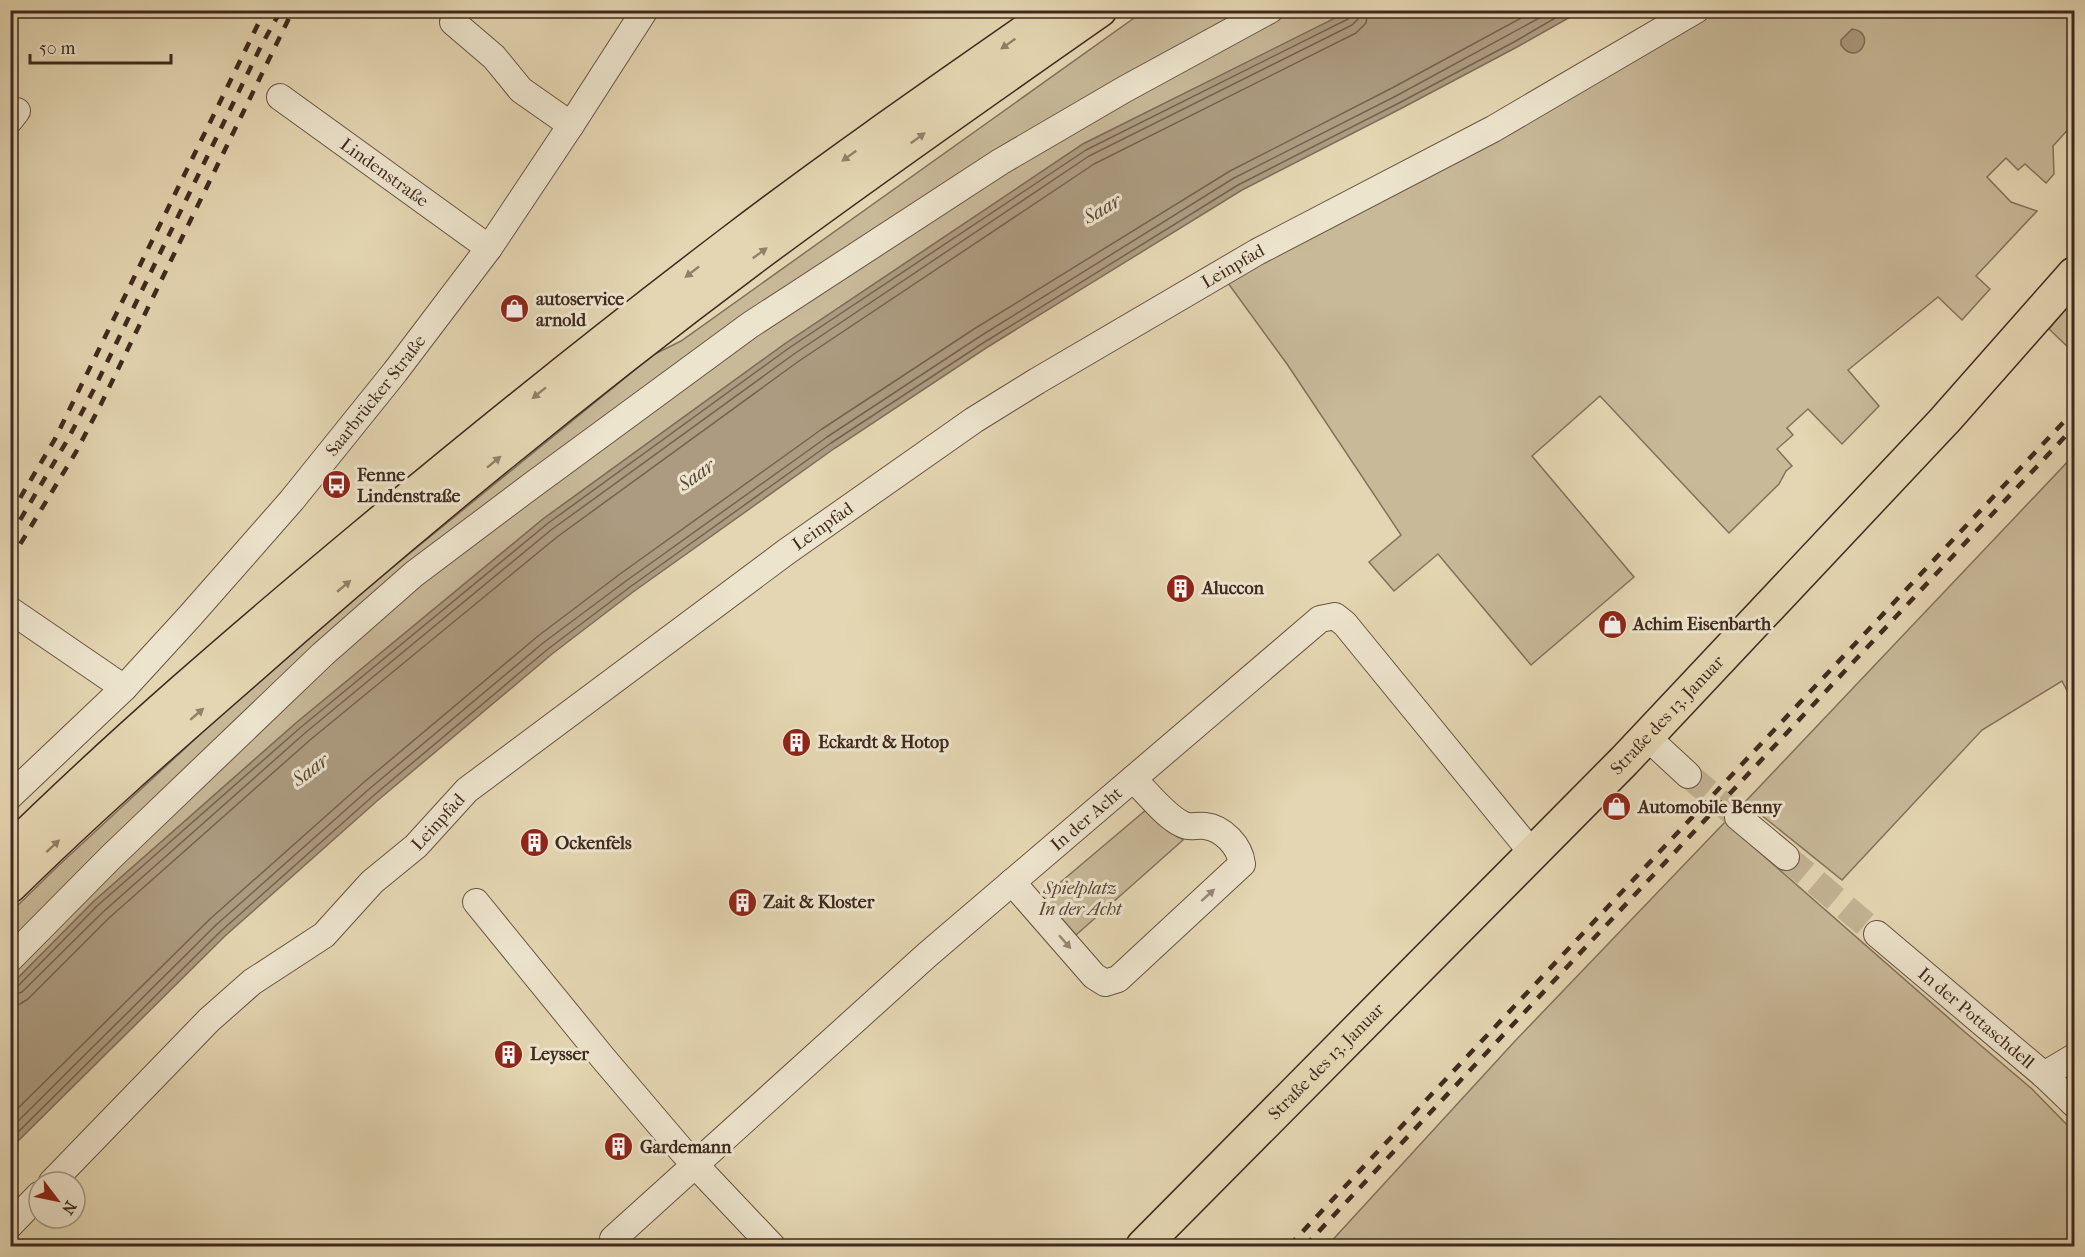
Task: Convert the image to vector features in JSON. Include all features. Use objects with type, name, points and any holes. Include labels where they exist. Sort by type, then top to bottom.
[{"type":"main road","points":[[10,851],[134,736],[285,602],[535,396],[734,240],[908,113],[1056,10]]},
{"type":"main road","points":[[10,886],[150,755],[294,628],[550,416],[751,259],[1100,10]]},
{"type":"main road","name":"Straße des 13. Januar","points":[[1143,1246],[1533,854],[1615,782],[1647,737],[1945,420],[2074,274]]},
{"type":"street","name":"Saarbrücker Straße","points":[[10,796],[124,688],[292,500],[395,372],[489,248],[645,10]]},
{"type":"street","points":[[10,958],[111,857],[323,654],[414,574],[750,325],[1000,162],[1125,89],[1270,10]]},
{"type":"street","name":"Leinpfad","points":[[64,1170],[209,1020],[252,982],[324,935],[372,882],[416,846],[467,790],[786,552],[974,420],[1037,381],[1257,252],[1493,129],[1696,10]]},
{"type":"street","points":[[453,22],[494,57],[521,90],[571,125]]},
{"type":"street","name":"Lindenstraße","points":[[280,97],[489,248]]},
{"type":"street","points":[[10,610],[124,688]]},
{"type":"street","name":"In der Acht","points":[[613,1239],[927,955],[1320,619],[1335,616],[1345,624],[1533,854]]},
{"type":"street","points":[[1647,737],[1688,775]]},
{"type":"street","points":[[1012,882],[1094,976],[1105,983],[1118,979],[1242,864],[1241,853],[1228,837],[1208,826],[1183,826],[1133,779]]},
{"type":"street","points":[[1738,817],[1786,857]]},
{"type":"street","points":[[476,902],[603,1058],[695,1166],[772,1246]]},
{"type":"street","name":"In der Pottaschdell","points":[[1877,934],[2044,1075],[2074,1104]]},
{"type":"street","points":[[2044,1075],[2074,1057]]},
{"type":"street","points":[[10,1225],[27,1207]]},
{"type":"green space","points":[[1144,11],[1351,11],[1083,144],[786,343],[543,519],[296,723],[93,902],[11,985],[11,912],[206,729],[361,593],[653,355],[681,341]]},
{"type":"green space","points":[[1708,11],[2074,11],[2074,123],[2053,146],[2054,174],[2046,183],[2025,164],[2018,170],[2006,158],[1987,177],[2011,202],[2037,211],[1976,276],[1990,289],[1962,320],[1938,297],[1848,370],[1879,406],[1842,444],[1808,409],[1787,428],[1793,435],[1777,449],[1792,466],[1786,471],[1779,484],[1729,533],[1600,396],[1532,456],[1634,577],[1531,665],[1438,554],[1394,591],[1369,562],[1401,535],[1287,364],[1225,279]]},
{"type":"green space","points":[[2074,298],[2074,353],[2049,329]]},
{"type":"green space","points":[[2074,455],[2074,704],[2062,681],[1982,730],[1842,880],[1745,802]]},
{"type":"green space","name":"Spielplatz In der Acht","points":[[1147,809],[1158,811],[1183,840],[1076,935],[1043,897]]},
{"type":"green space","points":[[1725,822],[2032,1089],[2074,1132],[2074,1246],[1327,1246],[1515,1041]]},
{"type":"water","name":"Saar","points":[[1351,10],[1581,11],[1402,108],[1242,190],[986,348],[835,448],[633,592],[552,654],[377,801],[225,936],[11,1148],[11,985],[93,902],[296,723],[543,519],[786,343],[1083,144]]},
{"type":"water","points":[[1852,29],[1864,36],[1863,47],[1854,53],[1847,51],[1841,45],[1841,40]]},
{"type":"tunnel","points":[[1688,775],[1738,817]]},
{"type":"tunnel","points":[[1786,857],[1877,934]]},
{"type":"railway","points":[[10,515],[55,439],[265,10]]},
{"type":"railway","points":[[10,537],[68,439],[93,391],[261,46],[281,10]]},
{"type":"railway","points":[[10,561],[76,452],[101,404],[293,10]]},
{"type":"railway","points":[[1289,1246],[2074,411]]},
{"type":"railway","points":[[1305,1246],[2074,427]]},
{"type":"place","name":"autoservice arnold","points":[[515,309]]},
{"type":"place","name":"Fenne Lindenstraße","points":[[336,485]]},
{"type":"place","name":"Aluccon","points":[[1181,588]]},
{"type":"place","name":"Achim Eisenbarth","points":[[1612,624]]},
{"type":"place","name":"Eckardt & Hotop","points":[[797,742]]},
{"type":"place","name":"Automobile Benny","points":[[1617,807]]},
{"type":"place","name":"Ockenfels","points":[[534,843]]},
{"type":"place","name":"Zait & Kloster","points":[[742,902]]},
{"type":"place","name":"Leysser","points":[[509,1054]]},
{"type":"place","name":"Gardemann","points":[[619,1147]]}]
